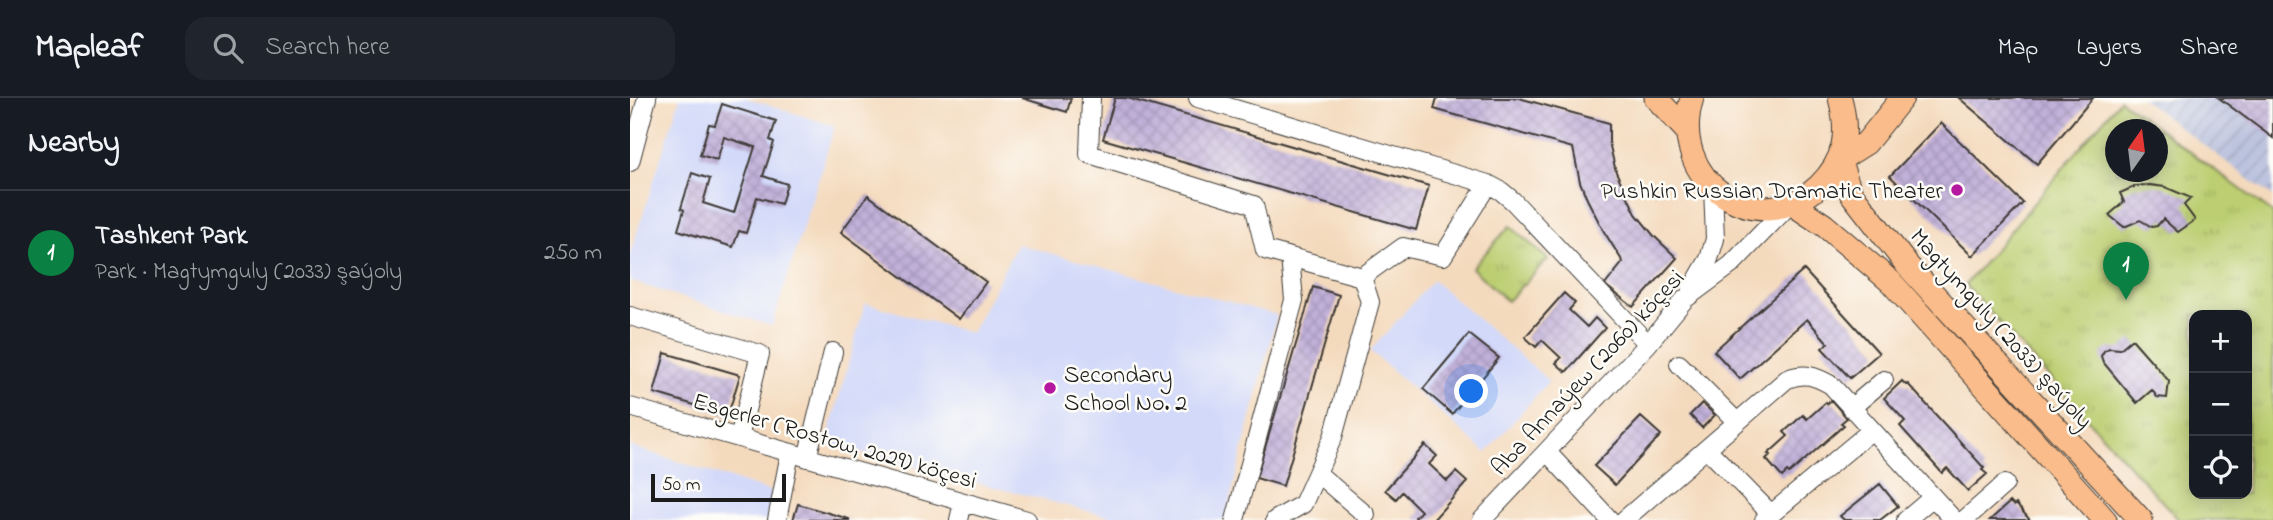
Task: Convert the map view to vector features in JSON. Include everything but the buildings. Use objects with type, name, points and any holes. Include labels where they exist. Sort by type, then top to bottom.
[{"type":"main road","points":[[1656,98],[1686,131]]},
{"type":"main road","points":[[1692,98],[1686,131],[1690,152],[1699,171],[1713,187],[1731,199],[1752,206],[1772,207],[1791,203],[1809,194],[1829,176],[1839,160],[1844,142],[1845,120],[1840,98]]},
{"type":"main road","points":[[1839,160],[1866,143],[1902,98]]},
{"type":"main road","name":"Magtymguly (2033) şaýoly","points":[[1839,160],[1851,193],[1907,265],[2141,520]]},
{"type":"main road","points":[[1791,203],[1824,225],[1890,281],[2105,520]]},
{"type":"street","points":[[630,162],[645,98]]},
{"type":"street","points":[[1091,98],[1089,154],[1254,205],[1265,250],[1362,277]]},
{"type":"street","points":[[1198,98],[1488,184],[1501,191],[1648,344]]},
{"type":"street","points":[[1362,277],[1403,247],[1443,256],[1488,184]]},
{"type":"street","points":[[1685,299],[1709,259],[1714,239],[1713,187]]},
{"type":"street","name":"Aba Annaýew (2060) köçesi","points":[[1482,520],[1648,344],[1685,299],[1731,265],[1791,203]]},
{"type":"street","points":[[1235,520],[1294,300],[1290,257]]},
{"type":"street","points":[[1275,520],[1303,504],[1333,437],[1370,302],[1362,277]]},
{"type":"street","points":[[630,316],[760,354],[739,438]]},
{"type":"street","points":[[777,520],[833,352]]},
{"type":"street","points":[[1679,364],[1737,422]]},
{"type":"street","points":[[1624,520],[1787,379],[1799,374],[1815,376],[1830,385],[1954,520]]},
{"type":"street","points":[[1852,408],[1884,380]]},
{"type":"street","name":"Esgerler (Rostow, 2029) köçesi","points":[[630,407],[1027,520]]},
{"type":"street","points":[[1707,449],[1768,517],[1872,430]]},
{"type":"street","points":[[1547,452],[1611,520]]},
{"type":"street","points":[[1317,473],[1366,515]]},
{"type":"street","points":[[1964,520],[2006,484]]},
{"type":"street","points":[[1906,520],[1933,497]]},
{"type":"street","points":[[959,520],[963,502]]},
{"type":"shaded area","points":[[680,98],[746,98],[835,126],[772,326],[630,281],[630,255]]},
{"type":"shaded area","points":[[2141,98],[2273,98],[2273,197]]},
{"type":"shaded area","name":"Secondary School No. 2","points":[[1017,244],[1277,315],[1225,520],[1123,520],[826,444],[865,303],[971,333]]},
{"type":"shaded area","points":[[1433,280],[1549,381],[1486,453],[1370,351]]},
{"type":"shaded area","points":[[630,446],[775,493],[766,520],[630,520]]},
{"type":"green space","points":[[2120,100],[2146,119],[2105,119],[2105,182],[2168,182],[2168,135],[2273,213],[2273,520],[2179,520],[1965,285]]},
{"type":"green space","points":[[1510,226],[1548,259],[1507,301],[1472,268]]},
{"type":"place","name":"Pushkin Russian Dramatic Theater","points":[[1957,190]]},
{"type":"place","name":"Tashkent Park","points":[[2126,300]]},
{"type":"place","name":"Secondary School No. 2","points":[[1050,388]]}]
